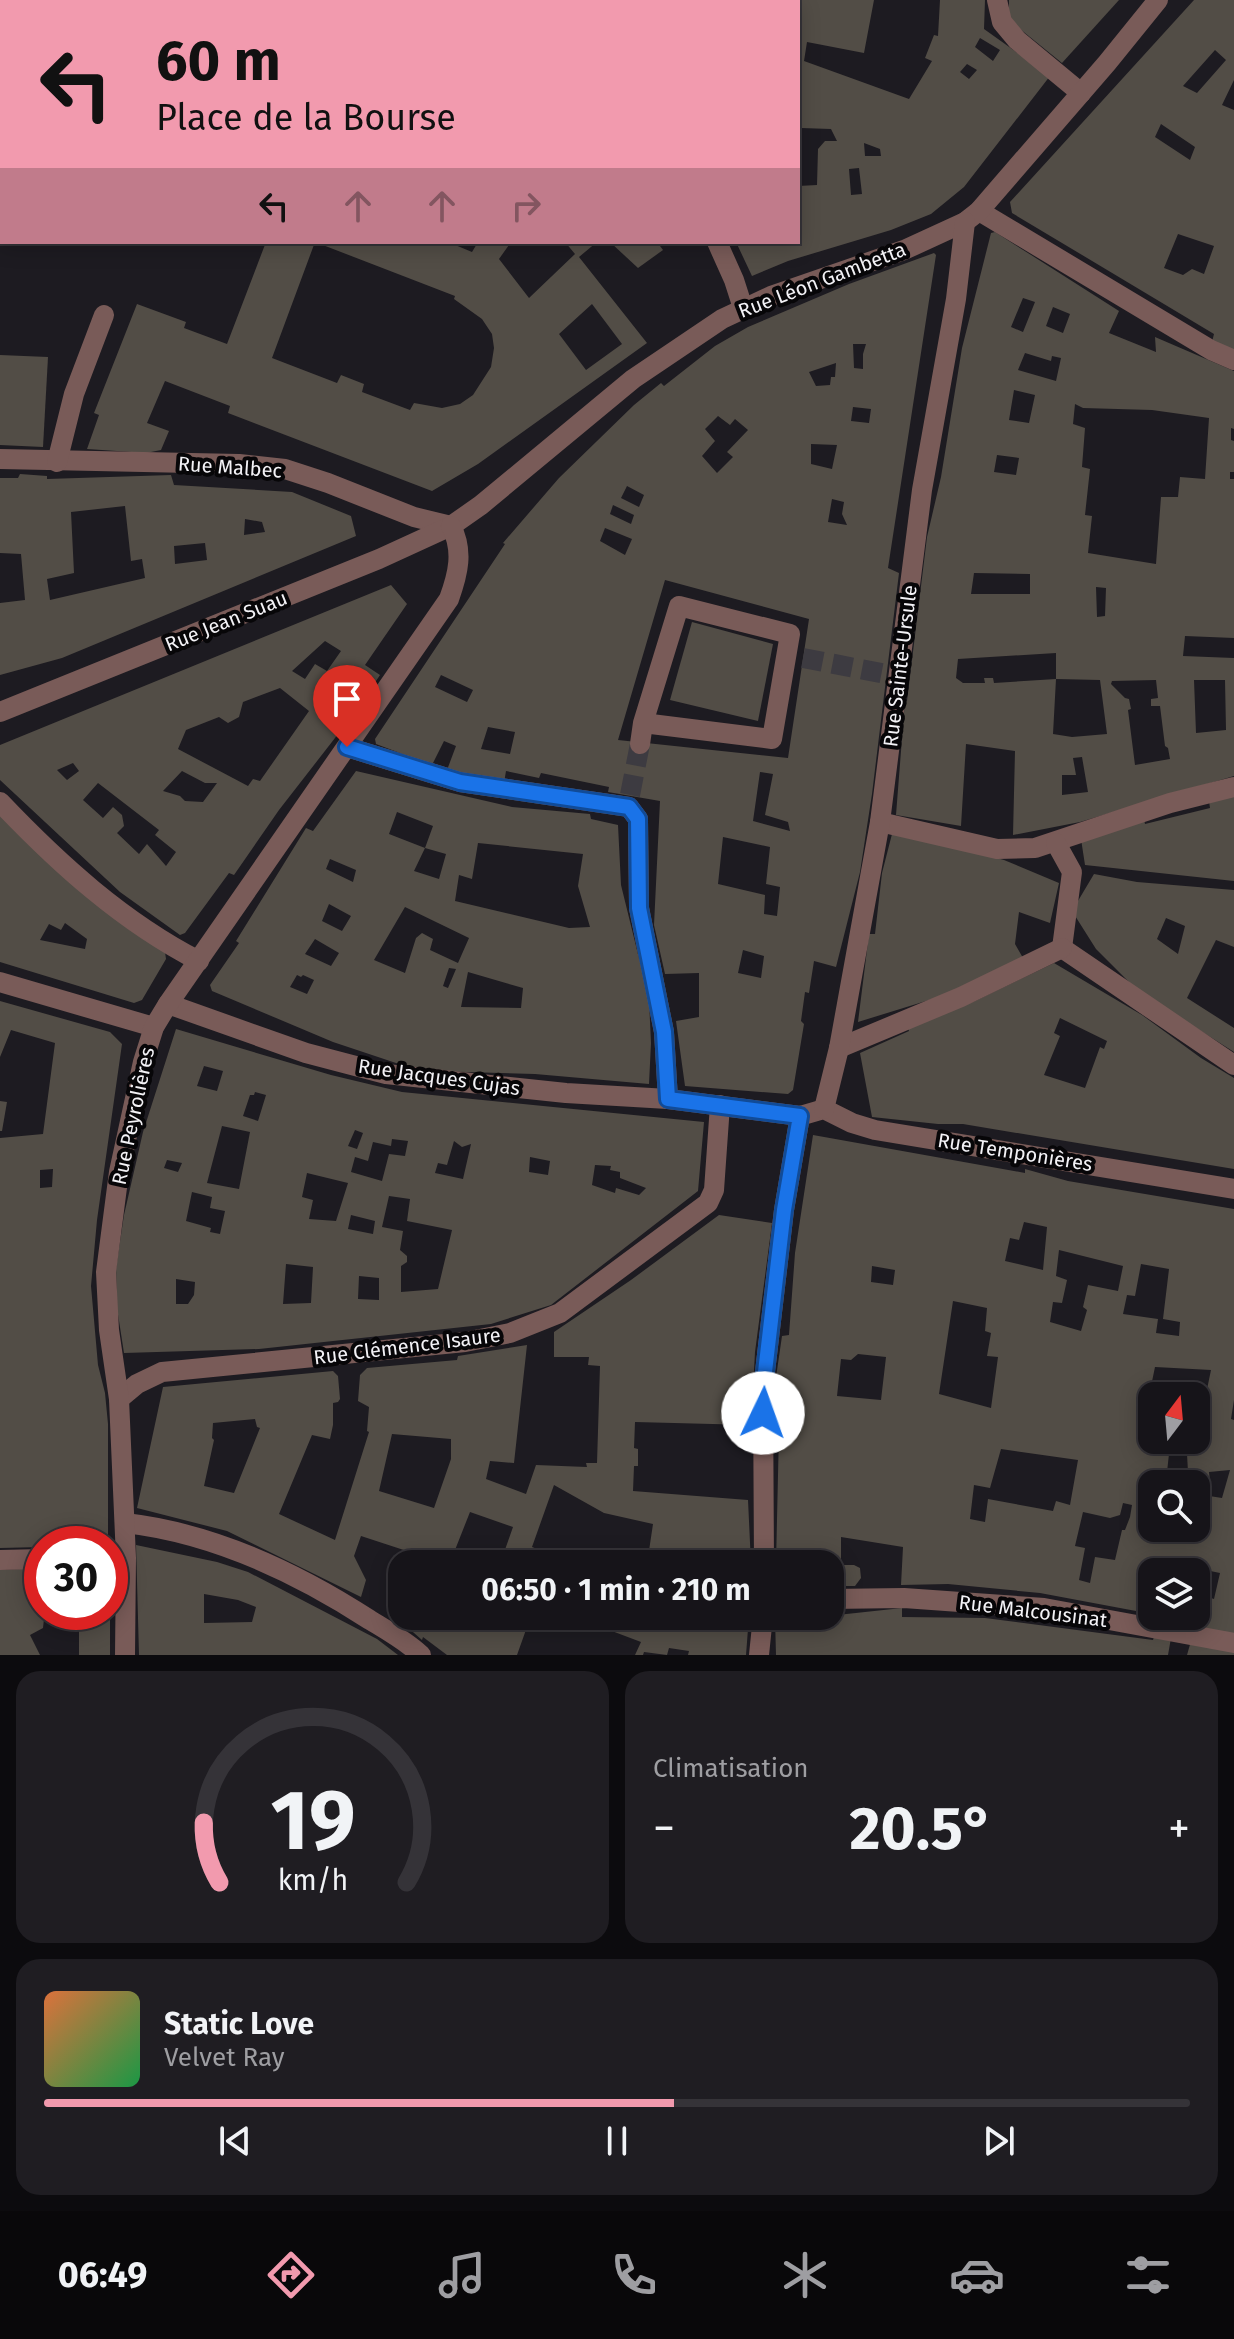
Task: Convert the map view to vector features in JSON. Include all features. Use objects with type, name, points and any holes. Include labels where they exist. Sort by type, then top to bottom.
[{"type":"street","points":[[997,0],[1002,22],[1017,40],[1081,93]]},
{"type":"street","name":"Rue Léon Gambetta","points":[[451,526],[643,372],[709,326],[743,308],[904,250],[972,217],[1158,0]]},
{"type":"street","points":[[972,217],[1234,360]]},
{"type":"street","name":"Rue Sainte-Ursule","points":[[824,1109],[839,1048],[880,822],[892,675],[972,217]]},
{"type":"street","points":[[718,244],[743,308]]},
{"type":"street","points":[[57,462],[74,394],[104,315]]},
{"type":"street","name":"Rue Malbec","points":[[0,459],[239,464],[285,469],[414,517],[451,526]]},
{"type":"street","name":"Rue Jean Suau","points":[[0,712],[379,559],[451,526]]},
{"type":"street","name":"Rue Peyrolières","points":[[124,1526],[119,1399],[109,1330],[106,1272],[119,1172],[143,1062],[154,1027],[449,599],[458,574],[459,548],[451,526]]},
{"type":"street","points":[[640,744],[643,723],[679,606],[790,634],[795,657],[772,739],[643,723]]},
{"type":"street","points":[[347,747],[460,782],[630,801],[638,819],[639,908],[664,1032],[668,1099]]},
{"type":"street","points":[[880,822],[997,849],[1035,848],[1170,803],[1234,787]]},
{"type":"street","points":[[0,802],[92,890],[161,942],[199,961]]},
{"type":"street","points":[[1056,843],[1072,872],[1062,948]]},
{"type":"street","points":[[839,1048],[961,997],[1062,948]]},
{"type":"street","points":[[1062,948],[1234,1065]]},
{"type":"street","points":[[0,982],[154,1027]]},
{"type":"street","name":"Rue Jacques Cujas","points":[[168,1004],[306,1053],[386,1074],[566,1093],[668,1099],[800,1116]]},
{"type":"street","name":"Rue Clémence Isaure","points":[[119,1399],[137,1384],[162,1372],[465,1342],[510,1333],[560,1313],[708,1203],[714,1190],[720,1105]]},
{"type":"street","points":[[764,1550],[763,1389],[784,1210],[800,1116],[824,1109]]},
{"type":"street","name":"Rue Temponières","points":[[824,1109],[875,1130],[1234,1189]]},
{"type":"street","points":[[125,1523],[212,1541],[276,1567],[326,1591],[421,1655]]},
{"type":"street","points":[[0,1560],[24,1559]]},
{"type":"street","name":"Rue Malcousinat","points":[[844,1599],[969,1601],[1044,1608],[1234,1643]]},
{"type":"street","name":"Rue Peyrolières","points":[[123,1630],[125,1655]]},
{"type":"street","points":[[759,1655],[762,1630]]},
{"type":"building","points":[[800,0],[874,0],[864,53],[807,42],[804,61],[909,99],[932,61],[925,58],[934,35],[938,36],[940,0],[985,0],[984,29],[1050,76],[964,187],[931,214],[752,276],[737,244],[800,244],[800,186],[817,185],[818,149],[825,141],[837,141],[831,129],[801,128]],"holes":[[[980,38],[1000,50],[993,61],[975,47]],[[967,64],[977,70],[969,79],[960,72]],[[864,143],[880,149],[881,156],[865,156]],[[859,168],[862,194],[851,195],[849,169]]]},
{"type":"building","points":[[1009,0],[1119,0],[1062,63],[1014,24],[1009,14]]},
{"type":"building","points":[[1194,0],[1234,0],[1234,80],[1222,105],[1234,110],[1234,351],[1212,342],[1214,334],[1012,213],[1010,202]],"holes":[[[1215,50],[1226,60],[1197,93],[1183,86]],[[1161,124],[1195,147],[1190,160],[1155,137]],[[1178,234],[1214,246],[1204,274],[1192,269],[1183,275],[1164,268]]]},
{"type":"building","points":[[995,232],[1119,311],[1109,333],[1156,352],[1155,337],[1234,371],[1234,429],[1231,428],[1231,440],[1234,441],[1234,472],[1230,472],[1230,479],[1234,479],[1234,638],[1185,636],[1183,656],[1234,658],[1234,776],[1080,822],[1013,835],[1015,751],[966,744],[961,826],[896,815],[905,700],[927,537],[941,477],[962,348],[991,233]],"holes":[[[1023,298],[1035,302],[1023,332],[1011,327]],[[1053,307],[1070,314],[1063,333],[1046,326]],[[1025,353],[1051,361],[1052,356],[1061,358],[1056,381],[1018,370]],[[1014,390],[1035,395],[1029,423],[1009,420]],[[1075,404],[1083,408],[1152,410],[1209,418],[1205,479],[1180,477],[1178,497],[1161,497],[1156,564],[1088,553],[1092,516],[1085,515],[1090,469],[1082,467],[1085,428],[1073,424]],[[997,455],[1019,458],[1016,475],[994,472]],[[974,573],[1030,574],[1030,594],[971,594]],[[1096,587],[1106,588],[1105,616],[1097,617]],[[1056,653],[1056,679],[994,683],[993,678],[984,678],[985,683],[963,683],[956,678],[958,659]],[[1056,679],[1100,680],[1107,734],[1072,737],[1053,734]],[[1156,680],[1158,698],[1151,699],[1151,706],[1160,706],[1165,746],[1170,759],[1135,765],[1128,710],[1131,709],[1129,699],[1111,684],[1112,681]],[[1194,680],[1225,680],[1226,730],[1196,733]],[[1082,757],[1088,792],[1062,795],[1062,775],[1076,775],[1073,758]]]},
{"type":"building","points":[[265,244],[314,244],[272,358],[337,383],[341,375],[364,384],[362,392],[410,410],[414,403],[442,408],[460,404],[473,395],[491,367],[494,348],[492,334],[482,319],[454,299],[455,296],[320,244],[453,244],[472,252],[477,244],[510,244],[499,259],[529,298],[575,254],[567,244],[595,244],[579,257],[647,343],[478,464],[432,491],[228,413],[230,406],[165,381],[147,423],[169,431],[161,450],[146,453],[87,449],[99,415],[94,413],[137,304],[186,322],[184,328],[227,344]],"holes":[[[592,304],[622,344],[586,370],[559,334]]]},
{"type":"building","points":[[612,244],[658,244],[663,250],[638,268]]},
{"type":"building","points":[[934,253],[936,255],[888,568],[899,573],[860,872],[836,967],[814,961],[809,993],[805,992],[801,1021],[804,1024],[793,1090],[788,1094],[685,1086],[676,1021],[699,1017],[699,973],[665,974],[654,925],[660,801],[608,792],[609,787],[541,773],[539,778],[506,771],[504,783],[447,770],[456,746],[444,741],[432,765],[376,744],[375,739],[503,543],[559,478],[634,405],[715,346],[748,327],[849,284]],"holes":[[[853,344],[866,344],[863,369],[854,368]],[[836,363],[835,377],[831,377],[830,385],[816,386],[809,372]],[[853,407],[871,409],[869,423],[851,421]],[[718,416],[730,425],[735,419],[748,430],[727,452],[733,457],[717,473],[702,456],[715,441],[705,429]],[[811,444],[837,445],[832,469],[811,464]],[[627,486],[644,495],[639,507],[621,498]],[[832,499],[844,502],[842,514],[847,525],[828,522]],[[613,505],[634,515],[631,524],[610,514]],[[605,528],[632,539],[625,555],[600,541]],[[665,580],[809,619],[788,758],[618,740]],[[441,675],[473,690],[467,702],[435,687]],[[488,727],[515,732],[510,754],[481,749]],[[760,772],[773,774],[765,815],[788,822],[790,831],[753,821]],[[723,837],[770,847],[766,884],[780,887],[777,916],[764,914],[765,895],[718,884]],[[743,950],[764,956],[761,978],[738,973]]]},
{"type":"building","points":[[0,355],[48,357],[43,447],[0,445]]},
{"type":"building","points":[[20,474],[47,476],[47,479],[171,475],[174,485],[292,492],[351,516],[356,536],[62,658],[0,675],[0,603],[25,600],[21,554],[0,553],[0,478],[18,478]],"holes":[[[125,506],[131,561],[142,559],[145,578],[50,600],[47,579],[74,573],[71,512]],[[245,519],[262,522],[265,532],[244,535]],[[205,543],[207,560],[175,564],[174,546]]]},
{"type":"building","points":[[391,585],[407,604],[365,665],[380,675],[356,711],[279,810],[234,875],[229,873],[185,933],[180,935],[120,892],[0,780],[0,745]],"holes":[[[325,641],[341,651],[327,671],[315,664],[305,679],[292,671]],[[280,688],[309,711],[260,781],[253,779],[248,786],[178,749],[186,730],[219,717],[228,723],[239,717],[243,702]],[[73,763],[79,771],[67,780],[57,770]],[[182,771],[205,783],[217,783],[203,802],[185,801],[180,796],[163,791]],[[98,783],[159,830],[155,835],[176,852],[166,866],[147,844],[139,854],[117,833],[124,826],[122,815],[113,807],[103,818],[83,800]]]},
{"type":"building","points":[[692,622],[773,644],[758,721],[670,700]]},
{"type":"building","points":[[356,771],[512,807],[590,814],[591,819],[618,825],[621,885],[649,999],[649,1084],[535,1074],[431,1071],[333,1042],[212,991],[210,985],[239,943],[236,941],[306,828],[313,831]],"holes":[[[397,812],[433,826],[425,848],[389,834]],[[478,843],[583,854],[578,886],[590,927],[569,928],[455,901],[459,875],[472,879]],[[425,848],[446,854],[439,879],[414,871]],[[330,859],[356,870],[353,882],[326,869]],[[329,904],[351,916],[342,931],[322,921]],[[405,907],[469,938],[458,963],[430,950],[433,939],[422,933],[416,938],[405,973],[374,960]],[[315,939],[339,953],[331,966],[305,954]],[[449,968],[456,969],[448,988],[443,986]],[[468,972],[523,988],[521,1008],[461,1007]],[[297,975],[314,980],[307,994],[290,987]]]},
{"type":"building","points":[[1234,796],[1234,881],[1085,865],[1081,839],[1144,819],[1145,824],[1210,808],[1209,801]]},
{"type":"building","points":[[0,814],[165,952],[166,959],[142,1000],[134,1003],[0,962]],"holes":[[[65,923],[87,939],[85,949],[40,940],[49,924],[61,930]]]},
{"type":"building","points":[[892,834],[1004,860],[1059,883],[1050,923],[1019,912],[1015,944],[1023,958],[939,997],[858,1022],[869,934],[875,934],[882,873]]},
{"type":"building","points":[[1094,874],[1137,882],[1234,890],[1234,947],[1216,940],[1187,998],[1234,1028],[1234,1052],[1138,991],[1096,949],[1072,911]],"holes":[[[1166,918],[1185,926],[1178,954],[1157,939]]]},
{"type":"building","points":[[1054,963],[1142,1015],[1234,1078],[1234,1169],[963,1124],[872,1117],[860,1053],[909,1031],[908,1028],[975,1001]],"holes":[[[1060,1018],[1107,1041],[1104,1049],[1100,1047],[1085,1088],[1044,1075],[1060,1036],[1054,1033]]]},
{"type":"building","points":[[0,1001],[110,1032],[122,1044],[97,1220],[91,1286],[98,1365],[108,1424],[108,1526],[24,1526],[24,1547],[0,1548],[0,1138],[43,1134],[55,1043],[11,1030],[0,1057]],"holes":[[[53,1169],[52,1187],[40,1188],[40,1170]]]},
{"type":"building","points":[[176,1029],[331,1075],[402,1092],[704,1122],[698,1191],[551,1305],[491,1324],[259,1349],[124,1353],[117,1308],[116,1268],[124,1215],[143,1132]],"holes":[[[204,1066],[223,1071],[217,1091],[197,1086]],[[255,1092],[266,1095],[258,1121],[243,1116],[250,1095]],[[222,1126],[250,1132],[239,1189],[207,1183]],[[355,1130],[363,1133],[357,1149],[348,1146]],[[392,1139],[408,1141],[405,1156],[389,1154],[382,1181],[351,1172],[355,1157],[368,1161],[373,1142],[391,1146]],[[454,1141],[462,1147],[471,1144],[463,1179],[435,1173],[438,1163],[447,1165]],[[530,1157],[550,1161],[548,1175],[529,1172]],[[167,1160],[182,1163],[178,1172],[164,1168]],[[595,1165],[611,1166],[610,1170],[620,1172],[620,1178],[646,1188],[639,1195],[616,1188],[615,1193],[592,1185]],[[307,1173],[348,1183],[336,1221],[309,1219],[313,1200],[302,1197]],[[192,1192],[212,1197],[210,1208],[225,1211],[220,1234],[210,1232],[211,1228],[186,1221]],[[389,1196],[410,1199],[407,1221],[452,1230],[438,1289],[401,1292],[401,1266],[407,1262],[407,1256],[400,1250],[403,1231],[382,1227]],[[351,1215],[375,1221],[373,1234],[348,1229]],[[286,1264],[313,1267],[311,1303],[283,1304]],[[359,1276],[379,1278],[379,1300],[358,1299]],[[176,1279],[195,1282],[194,1295],[188,1304],[176,1304]]]},
{"type":"building","points":[[0,1101],[7,1102],[2,1131],[0,1131]]},
{"type":"building","points":[[813,1135],[1025,1173],[1025,1169],[1068,1181],[1234,1209],[1234,1400],[1231,1419],[1234,1420],[1234,1636],[1195,1630],[1210,1630],[1210,1598],[1214,1599],[1220,1573],[1210,1571],[1210,1558],[1138,1558],[1138,1611],[1040,1593],[948,1584],[901,1585],[903,1547],[841,1537],[841,1550],[776,1550],[783,1392],[774,1391],[782,1336],[789,1335],[795,1253]],"holes":[[[1024,1222],[1047,1227],[1043,1270],[1005,1261],[1010,1238],[1019,1240]],[[1059,1250],[1123,1266],[1118,1291],[1088,1285],[1083,1307],[1087,1310],[1081,1331],[1050,1322],[1053,1302],[1062,1303],[1067,1280],[1056,1276]],[[1141,1264],[1169,1269],[1163,1319],[1180,1322],[1179,1336],[1156,1333],[1158,1319],[1123,1314],[1127,1295],[1135,1296]],[[872,1266],[895,1270],[893,1285],[871,1282]],[[953,1301],[987,1308],[985,1331],[991,1333],[987,1356],[998,1357],[991,1408],[939,1394]],[[858,1354],[886,1357],[881,1400],[837,1396],[841,1359],[851,1360]],[[1155,1367],[1211,1370],[1210,1454],[1187,1454],[1188,1470],[1230,1470],[1222,1498],[1210,1496],[1210,1542],[1138,1542],[1138,1470],[1167,1470],[1169,1454],[1138,1454],[1138,1382],[1152,1382]],[[1001,1449],[1078,1460],[1070,1505],[1056,1501],[1053,1511],[988,1499],[985,1522],[970,1519],[974,1485],[990,1488]],[[1123,1503],[1132,1505],[1115,1560],[1095,1557],[1090,1583],[1079,1580],[1085,1548],[1075,1546],[1083,1512],[1110,1518],[1120,1515]]]},
{"type":"building","points":[[719,1215],[772,1223],[755,1352],[751,1425],[635,1422],[634,1448],[638,1449],[638,1466],[634,1466],[633,1491],[748,1500],[750,1550],[649,1550],[653,1524],[604,1513],[554,1485],[532,1547],[540,1550],[505,1550],[513,1527],[470,1512],[455,1550],[404,1550],[361,1536],[354,1556],[366,1580],[361,1597],[227,1531],[137,1508],[163,1387],[333,1371],[338,1376],[340,1399],[333,1403],[330,1439],[312,1435],[279,1514],[335,1540],[369,1432],[369,1407],[358,1401],[360,1375],[367,1368],[457,1360],[458,1356],[527,1345],[514,1463],[490,1461],[486,1479],[526,1494],[536,1465],[587,1467],[586,1463],[597,1463],[600,1366],[588,1365],[589,1357],[554,1357],[554,1332]],"holes":[[[255,1419],[260,1428],[234,1493],[204,1486],[214,1440],[213,1423]],[[392,1434],[451,1439],[451,1459],[434,1508],[379,1491]]]},
{"type":"building","points":[[136,1545],[217,1562],[248,1572],[377,1639],[398,1655],[139,1655]],"holes":[[[204,1594],[238,1600],[256,1607],[252,1622],[204,1623]]]},
{"type":"building","points":[[844,1565],[860,1568],[861,1578],[855,1586],[844,1586]]},
{"type":"building","points":[[24,1569],[24,1630],[39,1630],[30,1635],[40,1655],[0,1655],[0,1570]]},
{"type":"building","points":[[902,1608],[902,1617],[985,1618],[1153,1640],[1155,1634],[1171,1638],[1168,1655],[776,1655],[775,1630],[844,1630],[844,1614]]},
{"type":"building","points":[[79,1630],[110,1630],[110,1655],[79,1655]]},
{"type":"building","points":[[411,1630],[526,1630],[517,1655],[447,1655],[423,1637],[422,1640]]},
{"type":"building","points":[[609,1630],[748,1630],[746,1655],[688,1655],[689,1651],[669,1648],[667,1655],[644,1652],[643,1655],[635,1655],[641,1642]]},
{"type":"building","points":[[1191,1641],[1234,1650],[1234,1655],[1187,1655]]},
{"type":"tunnel","points":[[803,658],[886,674]]},
{"type":"tunnel","points":[[630,795],[640,744]]},
{"type":"route","points":[[347,747],[460,782],[629,807],[638,819],[639,908],[664,1032],[668,1099],[800,1116],[784,1210],[763,1389],[763,1413]]}]
